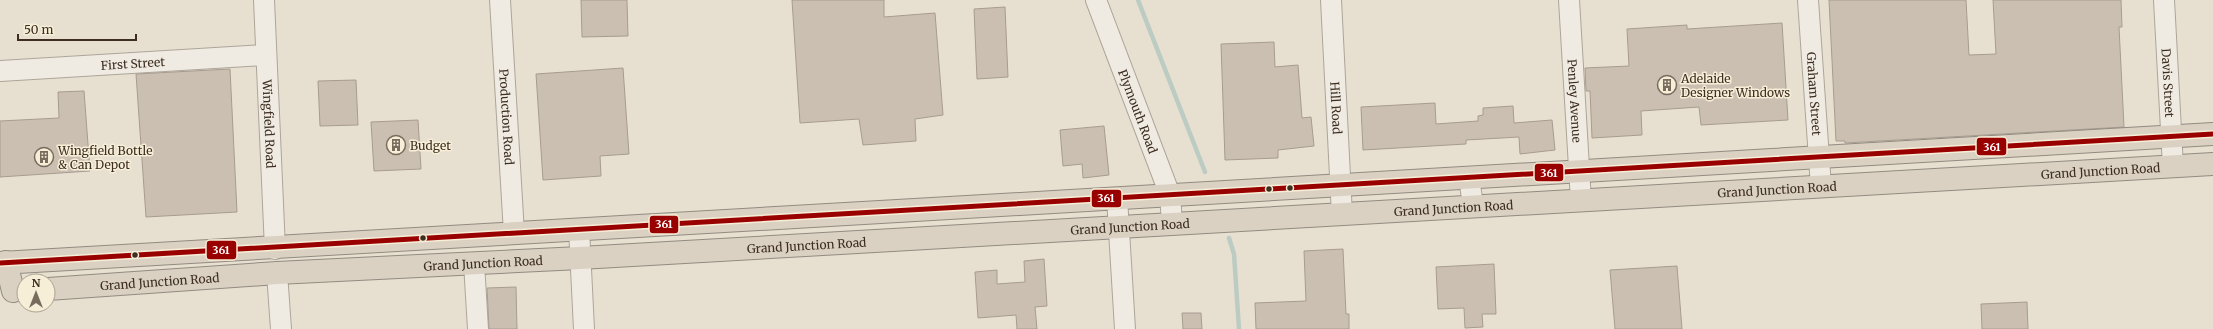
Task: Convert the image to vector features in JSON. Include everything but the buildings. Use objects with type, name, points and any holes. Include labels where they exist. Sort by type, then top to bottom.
[{"type":"highway","points":[[12,291],[3,263],[2213,134]]},
{"type":"highway","name":"Grand Junction Road","points":[[56,288],[277,273],[580,258],[2213,164]]},
{"type":"highway","points":[[940,208],[942,236]]},
{"type":"highway","points":[[275,248],[277,273]]},
{"type":"street","name":"Wingfield Road","points":[[264,0],[275,248]]},
{"type":"street","name":"Production Road","points":[[500,0],[514,233]]},
{"type":"street","name":"Plymouth Road","points":[[1096,0],[1170,195],[1172,223]]},
{"type":"street","name":"Hill Road","points":[[1331,0],[1342,215]]},
{"type":"street","name":"Penley Avenue","points":[[1569,0],[1581,201]]},
{"type":"street","name":"Graham Street","points":[[1808,0],[1821,187]]},
{"type":"street","name":"Davis Street","points":[[2164,0],[2173,167]]},
{"type":"street","name":"First Street","points":[[0,70],[266,55]]},
{"type":"street","points":[[1469,177],[1473,206]]},
{"type":"street","points":[[1117,198],[1125,329]]},
{"type":"street","points":[[579,229],[584,329]]},
{"type":"street","points":[[474,263],[478,329]]},
{"type":"street","points":[[277,273],[281,329]]},
{"type":"waterway","points":[[1138,0],[1205,172]]},
{"type":"waterway","points":[[1229,238],[1234,254],[1239,329]]},
{"type":"transit line","name":"361","points":[[0,263],[2213,134]]},
{"type":"place","name":"Adelaide Designer Windows","points":[[1667,85]]},
{"type":"place","name":"Budget","points":[[396,145]]},
{"type":"place","name":"Wingfield Bottle & Can Depot","points":[[44,157]]}]
